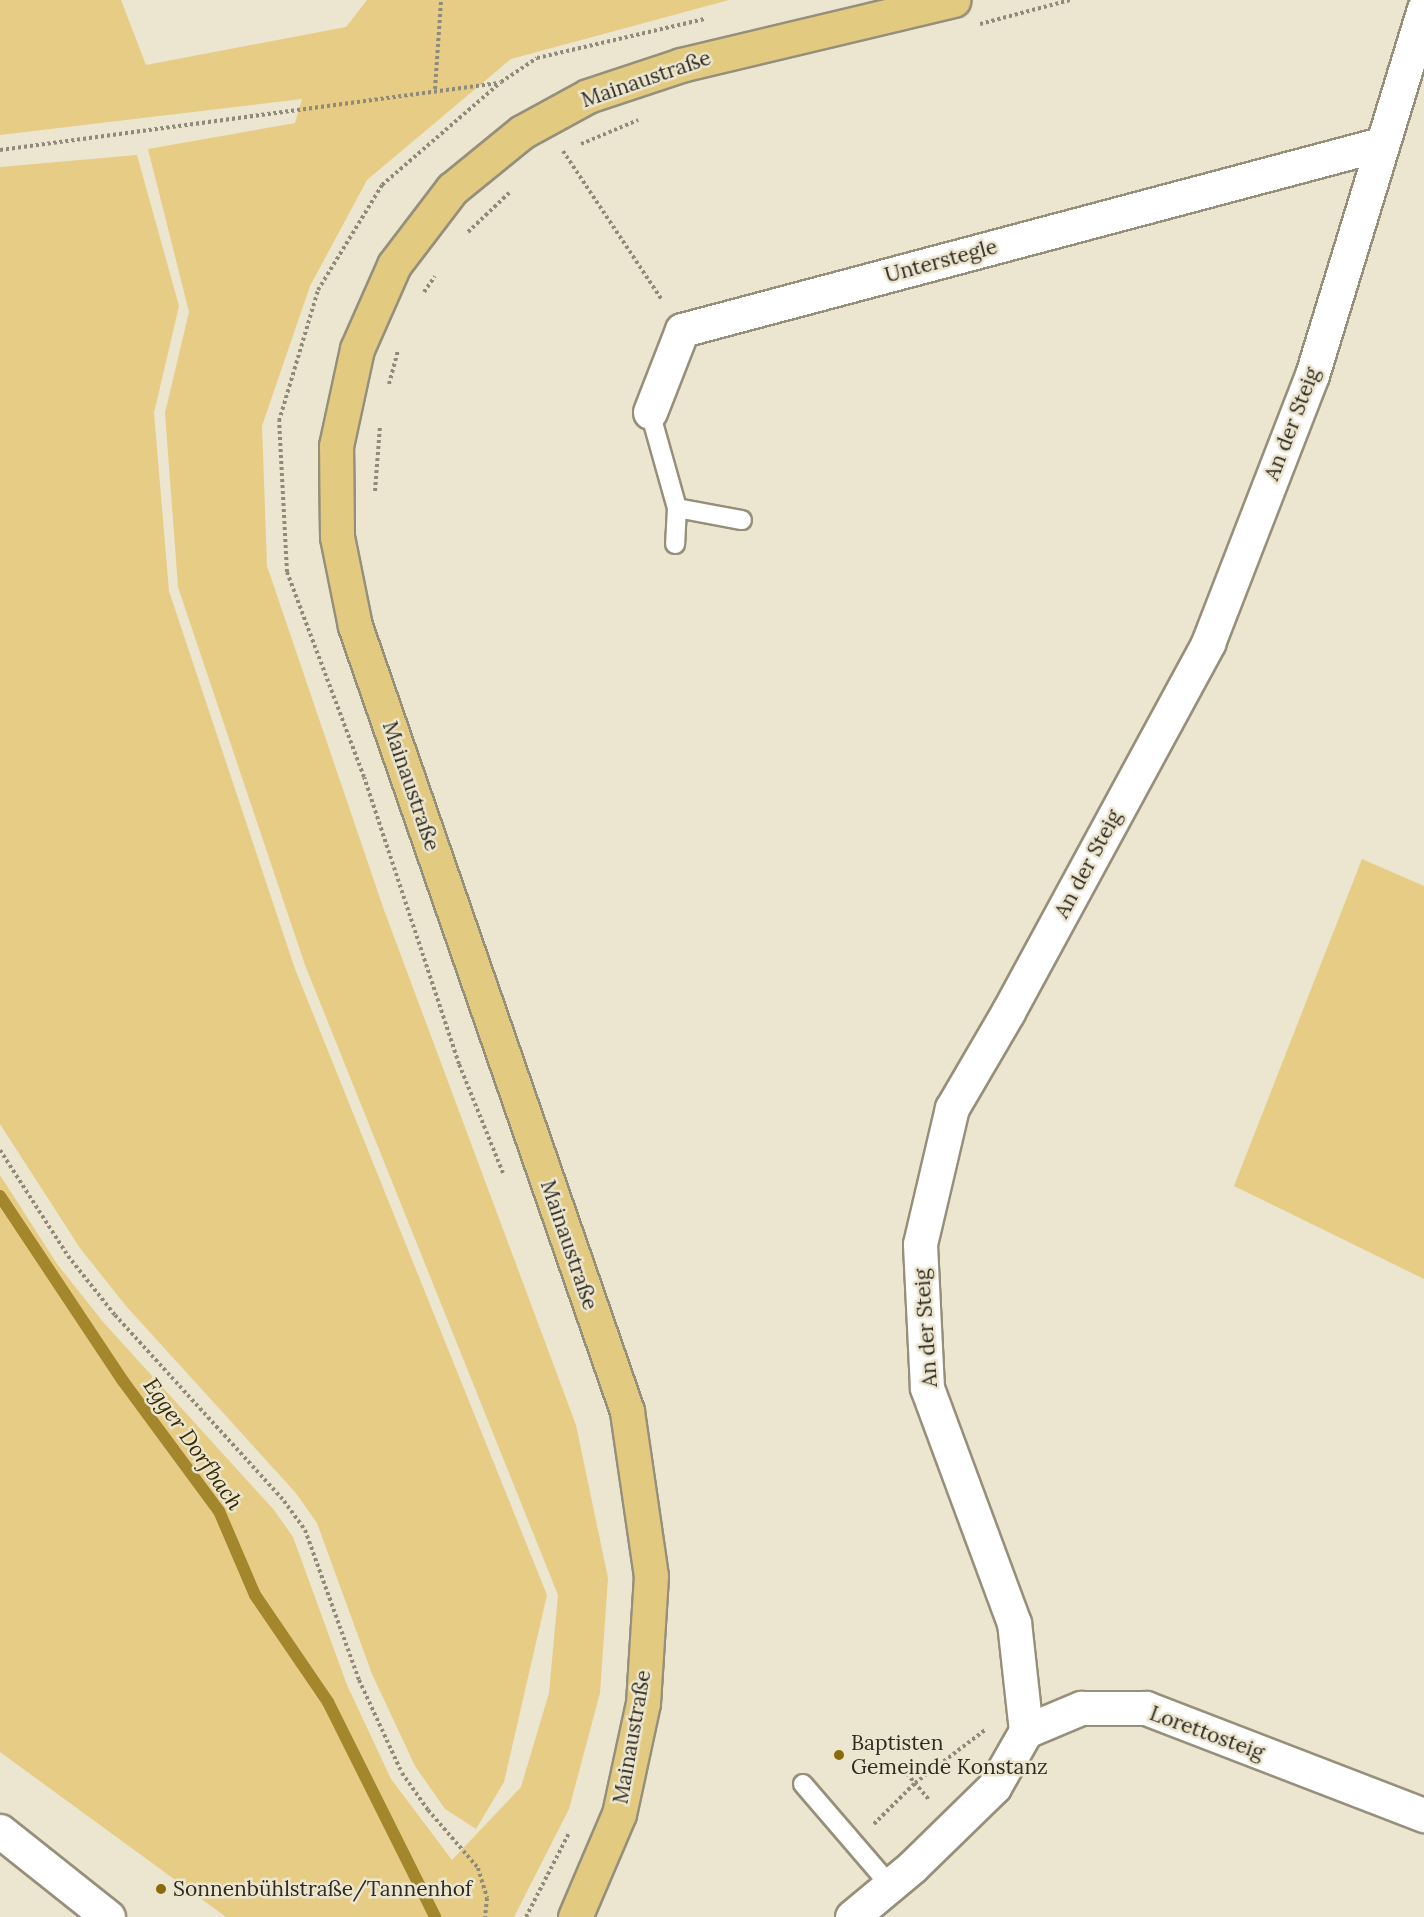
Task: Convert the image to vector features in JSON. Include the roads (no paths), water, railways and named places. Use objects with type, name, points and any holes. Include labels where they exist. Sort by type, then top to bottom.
[{"type":"main road","name":"Mainaustraße","points":[[575,1917],[619,1814],[643,1703],[651,1576],[627,1411],[355,626],[337,537],[336,446],[357,349],[394,265],[452,189],[522,132],[588,96],[681,65],[953,0]]},
{"type":"street","name":"An der Steig","points":[[1026,1727],[1014,1623],[927,1388],[920,1244],[952,1108],[1008,1012],[1208,643],[1312,375],[1424,9]]},
{"type":"street","name":"Unterstegle","points":[[650,411],[682,330],[1381,144]]},
{"type":"street","name":"Lorettosteig","points":[[1026,1727],[1081,1708],[1146,1708],[1424,1815]]},
{"type":"street","points":[[852,1917],[890,1885],[994,1786],[1026,1727]]},
{"type":"street","points":[[0,1831],[108,1917]]},
{"type":"lane","points":[[650,411],[677,508],[675,544]]},
{"type":"lane","points":[[677,508],[742,520]]},
{"type":"lane","points":[[803,1784],[890,1885]]},
{"type":"waterway","name":"Egger Dorfbach","points":[[0,1196],[123,1381],[219,1511],[255,1595],[328,1702],[435,1917]]},
{"type":"place","name":"Baptisten Gemeinde Konstanz","points":[[839,1755]]},
{"type":"place","name":"Sonnenbühlstraße/Tannenhof","points":[[161,1889]]}]
